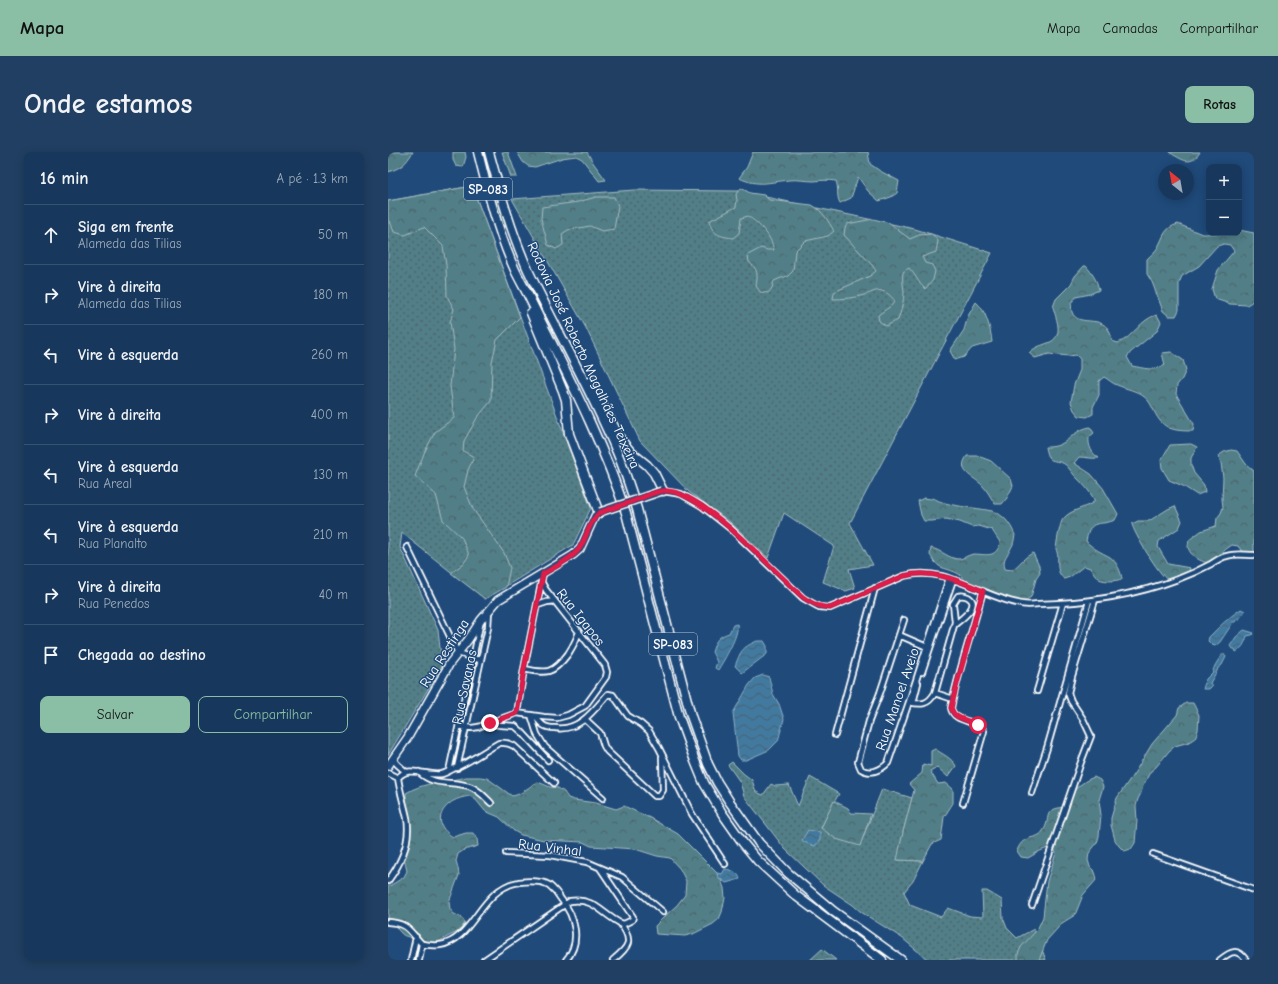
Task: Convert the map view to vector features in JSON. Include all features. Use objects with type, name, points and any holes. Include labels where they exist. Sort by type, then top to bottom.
[{"type":"highway","name":"Rodovia José Roberto Magalhães Teixeira","points":[[478,152],[499,226],[516,271],[590,421],[617,485],[626,513],[679,717],[704,783],[722,813],[758,861],[795,895],[882,960]]},
{"type":"highway","name":"Rodovia José Roberto Magalhães Teixeira","points":[[489,152],[502,199],[528,270],[596,406],[628,481],[639,517],[691,716],[708,764],[728,801],[759,843],[788,873],[833,911],[901,960]]},
{"type":"highway","points":[[516,271],[522,290],[563,391],[566,400],[569,434],[599,513]]},
{"type":"highway","points":[[553,319],[621,440],[631,452],[648,465],[654,473],[662,491]]},
{"type":"main road","points":[[599,513],[662,491]]},
{"type":"main road","name":"Rua Restinga","points":[[388,766],[408,737],[450,663],[481,620],[498,600],[543,574],[580,549],[593,520],[599,513]]},
{"type":"street","points":[[662,491],[681,494],[688,497],[717,517],[803,598],[819,607],[830,608],[875,588],[912,574],[935,574],[1018,604],[1063,604],[1134,593],[1178,579],[1225,556],[1236,554],[1254,555]]},
{"type":"street","points":[[407,547],[458,653],[480,660]]},
{"type":"street","points":[[517,713],[524,669],[543,574]]},
{"type":"street","points":[[951,579],[911,702],[923,704],[935,693],[954,625],[955,616],[953,604],[958,596],[966,596],[971,600],[973,604],[972,607],[966,615],[954,625]]},
{"type":"street","name":"Rua Manoel Aveio","points":[[904,620],[880,693],[869,721],[858,762],[861,770],[865,772],[873,772],[888,763],[911,702],[927,647],[951,579]]},
{"type":"street","name":"Rua Igapos","points":[[532,715],[557,718],[568,715],[585,706],[606,677],[607,672],[604,665],[542,583]]},
{"type":"street","points":[[835,735],[875,588]]},
{"type":"street","points":[[963,802],[984,731],[981,727],[960,719],[951,709],[983,591]]},
{"type":"street","points":[[1032,905],[1090,740],[1090,733],[1071,701],[1068,693],[1095,600]]},
{"type":"street","points":[[1032,793],[1047,748],[1088,601]]},
{"type":"street","points":[[538,605],[547,602],[555,602]]},
{"type":"street","points":[[1037,691],[1063,604]]},
{"type":"street","name":"Rua Savanas","points":[[457,768],[488,628],[489,611]]},
{"type":"street","name":"Rua Savanas","points":[[449,771],[481,620]]},
{"type":"street","points":[[524,669],[539,672],[549,671],[556,668],[574,645],[579,631]]},
{"type":"street","points":[[899,635],[927,647]]},
{"type":"street","points":[[935,693],[953,700]]},
{"type":"street","points":[[459,726],[478,727],[517,713],[532,715],[542,725],[560,729],[580,723],[608,694],[613,695],[628,716],[649,731],[692,814],[725,864]]},
{"type":"street","points":[[532,715],[537,734],[545,747],[603,798]]},
{"type":"street","points":[[585,719],[600,733],[607,751],[655,796],[659,796],[663,790],[662,756]]},
{"type":"street","points":[[490,723],[515,726],[548,760]]},
{"type":"street","points":[[398,778],[401,774],[406,772],[442,774],[470,762],[498,743],[509,743],[554,784]]},
{"type":"street","points":[[393,759],[406,772]]},
{"type":"street","points":[[419,772],[426,778],[440,783],[460,784],[470,787],[479,791],[491,803]]},
{"type":"street","points":[[388,773],[398,778]]},
{"type":"street","points":[[388,881],[398,865],[408,841],[409,832],[398,778]]},
{"type":"street","name":"Rua Vinhal","points":[[506,853],[550,855],[587,862],[600,868],[633,917],[632,920],[624,924],[620,923]]},
{"type":"street","points":[[1153,854],[1254,890]]},
{"type":"street","points":[[600,868],[622,877],[663,912]]},
{"type":"street","points":[[388,922],[404,925],[422,944],[440,946],[449,943],[458,937],[492,896],[502,887],[512,883],[530,881],[540,882],[548,885],[556,891],[565,904],[574,923],[575,936],[572,951],[566,960]]},
{"type":"street","points":[[484,960],[565,904],[576,900],[590,902],[620,923],[628,935],[627,948],[613,960]]},
{"type":"street","points":[[411,960],[416,938]]},
{"type":"street","points":[[419,960],[422,944]]},
{"type":"street","points":[[1220,960],[1230,953],[1237,952],[1241,953],[1246,960]]},
{"type":"green space","points":[[388,152],[413,152],[403,165],[388,172]]},
{"type":"green space","points":[[453,152],[465,152],[466,157],[463,167],[456,166],[453,160]]},
{"type":"green space","points":[[480,152],[487,152],[508,227],[502,229]]},
{"type":"green space","points":[[502,152],[508,152],[517,177],[511,177]]},
{"type":"green space","points":[[517,152],[587,152],[606,180],[599,181],[582,159],[576,156],[562,158],[535,167],[528,166],[523,162]]},
{"type":"green space","points":[[753,152],[868,152],[870,164],[899,181],[897,193],[891,197],[879,201],[868,191],[858,177],[851,198],[840,203],[836,181],[792,180],[758,183],[746,181],[739,178],[747,167]]},
{"type":"green space","points":[[1169,152],[1200,152],[1193,160],[1186,161]]},
{"type":"green space","points":[[472,186],[591,508],[573,545],[485,599],[402,533],[400,547],[438,630],[442,666],[388,755],[388,201]]},
{"type":"green space","points":[[472,186],[520,317],[497,340],[492,362],[491,401],[477,418],[464,441],[463,451],[474,457],[468,470],[464,487],[473,509],[504,553],[510,568],[506,587],[485,599],[451,573],[464,563],[469,555],[462,538],[443,520],[436,495],[415,476],[425,451],[435,432],[454,418],[450,386],[454,349],[450,322],[454,309],[447,296],[446,265],[443,246],[424,227],[405,235],[394,232],[390,221],[388,220],[388,201]]},
{"type":"green space","points":[[741,188],[750,193],[764,195],[769,200],[812,205],[822,213],[834,231],[828,236],[805,241],[795,251],[793,271],[788,276],[774,281],[772,288],[768,293],[760,292],[756,286],[757,272],[749,262],[748,255],[761,248],[774,250],[768,235],[748,216],[741,218],[739,233],[733,238],[717,234],[712,229],[709,221],[736,207],[736,194]]},
{"type":"green space","points":[[634,190],[738,191],[915,229],[992,253],[850,523],[873,565],[849,569],[855,588],[846,591],[823,582],[834,546],[784,513],[768,558],[730,522],[689,492],[640,441],[586,328],[512,199]]},
{"type":"green space","points":[[596,197],[614,197],[618,206],[614,229],[602,231],[590,226],[568,230],[562,234],[563,245],[556,249],[548,245],[541,219],[542,207],[578,202]]},
{"type":"green space","points":[[873,219],[890,223],[910,239],[919,235],[932,234],[938,241],[936,252],[922,257],[925,263],[932,265],[935,271],[933,280],[925,289],[909,268],[903,272],[904,295],[899,317],[898,320],[886,326],[879,321],[878,315],[891,306],[895,301],[886,292],[878,291],[845,299],[833,299],[834,292],[870,276],[876,271],[844,235],[847,224]]},
{"type":"green space","points":[[1178,224],[1202,234],[1206,234],[1206,236],[1242,236],[1242,231],[1254,233],[1253,301],[1247,305],[1230,304],[1215,299],[1212,289],[1218,270],[1234,251],[1230,245],[1224,244],[1217,246],[1199,266],[1182,276],[1179,283],[1179,310],[1176,316],[1169,316],[1163,311],[1152,282],[1147,274],[1147,259],[1155,252],[1167,230]]},
{"type":"green space","points":[[1084,266],[1086,266],[1094,277],[1099,290],[1090,294],[1076,297],[1071,303],[1072,311],[1075,317],[1080,320],[1099,323],[1105,326],[1109,331],[1112,341],[1118,343],[1128,337],[1146,320],[1157,315],[1161,322],[1157,331],[1127,357],[1132,366],[1149,369],[1165,365],[1162,353],[1171,352],[1183,360],[1186,370],[1182,379],[1177,385],[1176,394],[1194,424],[1193,431],[1180,431],[1165,426],[1157,417],[1150,403],[1145,398],[1137,392],[1115,384],[1104,377],[1099,381],[1099,395],[1093,407],[1093,414],[1087,417],[1079,416],[1074,410],[1071,402],[1074,385],[1080,370],[1080,359],[1076,355],[1069,356],[1049,354],[1035,358],[1029,353],[1056,337],[1058,327],[1053,307],[1056,299],[1071,284],[1075,276]]},
{"type":"green space","points":[[976,302],[983,310],[985,315],[992,342],[972,348],[964,357],[955,360],[950,351],[964,330],[968,316]]},
{"type":"green space","points":[[1090,427],[1094,433],[1089,437],[1090,447],[1094,454],[1099,458],[1079,457],[1074,463],[1091,474],[1103,488],[1118,514],[1115,520],[1093,526],[1088,533],[1086,541],[1094,548],[1110,557],[1117,564],[1122,579],[1117,580],[1101,580],[1090,568],[1084,566],[1070,577],[1064,579],[1060,575],[1058,569],[1058,555],[1056,549],[1058,534],[1063,519],[1070,513],[1095,501],[1089,491],[1067,466],[1063,463],[1053,461],[1048,457],[1045,447],[1059,445],[1077,432]]},
{"type":"green space","points":[[1191,444],[1197,447],[1191,458],[1191,465],[1194,473],[1204,485],[1205,492],[1197,495],[1183,486],[1169,480],[1162,468],[1161,460],[1170,445]]},
{"type":"green space","points":[[1231,450],[1237,451],[1246,464],[1254,471],[1254,554],[1243,553],[1238,546],[1232,545],[1209,563],[1199,560],[1191,553],[1188,547],[1189,540],[1201,531],[1216,526],[1217,518],[1223,507],[1223,478],[1221,463],[1218,456]]},
{"type":"green space","points":[[967,456],[978,456],[991,461],[1011,479],[1013,486],[1002,504],[995,504],[984,487],[967,473],[963,466]]},
{"type":"green space","points":[[924,498],[933,498],[954,505],[992,511],[1003,517],[1009,523],[1015,535],[1013,545],[1005,560],[1005,569],[1012,570],[1027,556],[1033,553],[1039,566],[1040,573],[1036,579],[1031,597],[1025,601],[990,593],[969,583],[957,573],[936,564],[930,555],[931,548],[952,558],[958,559],[973,554],[986,555],[994,553],[999,547],[1000,542],[992,530],[979,526],[972,527],[960,522],[946,519],[924,521],[918,501]]},
{"type":"green space","points":[[1175,506],[1182,521],[1179,528],[1159,541],[1158,547],[1168,564],[1190,568],[1188,575],[1173,580],[1167,579],[1153,562],[1132,524],[1138,521],[1149,521]]},
{"type":"green space","points":[[1186,703],[1193,703],[1199,715],[1198,730],[1195,738],[1189,742],[1175,746],[1150,772],[1136,806],[1137,820],[1135,843],[1131,849],[1124,851],[1115,840],[1111,825],[1111,818],[1117,798],[1152,744],[1177,715],[1179,708]]},
{"type":"green space","points":[[935,749],[949,758],[956,766],[948,777],[937,767],[930,771],[938,784],[946,783],[953,789],[953,803],[944,817],[941,840],[932,844],[923,861],[897,860],[914,790],[909,784],[922,773],[923,764],[931,766],[931,751]]},
{"type":"green space","points":[[732,762],[752,780],[756,792],[763,795],[771,784],[775,786],[789,785],[798,806],[810,777],[839,794],[821,828],[860,845],[882,789],[912,798],[903,832],[898,860],[923,861],[913,881],[904,892],[910,905],[941,917],[948,908],[970,916],[983,917],[982,891],[987,891],[1002,900],[1003,918],[1007,928],[1017,938],[1034,929],[1046,960],[928,960],[902,938],[861,912],[823,885],[785,849],[744,796],[740,782],[728,765]]},
{"type":"green space","points":[[466,777],[487,778],[512,796],[520,794],[538,782],[550,787],[558,788],[564,792],[568,798],[574,800],[596,803],[616,809],[624,806],[650,818],[678,834],[719,875],[724,888],[725,898],[719,919],[713,924],[693,934],[685,936],[656,934],[655,926],[677,905],[685,895],[686,881],[680,869],[670,858],[657,856],[635,849],[591,846],[583,842],[544,840],[521,835],[514,831],[499,817],[485,811],[476,800],[470,796],[459,798],[451,802],[442,813],[440,821],[444,830],[453,837],[466,833],[473,833],[477,839],[478,846],[464,850],[458,854],[456,861],[459,875],[449,902],[450,909],[454,914],[461,917],[465,922],[464,925],[457,932],[434,943],[426,943],[404,936],[399,931],[392,919],[388,918],[388,887],[404,877],[407,871],[404,858],[407,829],[406,793],[428,784]]},
{"type":"green space","points":[[1094,777],[1100,780],[1103,787],[1099,800],[1101,815],[1099,836],[1097,843],[1089,853],[1088,860],[1097,879],[1083,895],[1075,915],[1062,923],[1047,940],[1039,960],[1018,960],[1018,954],[1021,947],[1037,930],[1043,917],[1047,881],[1056,853],[1053,846],[1028,858],[1021,857],[1017,851],[1026,839],[1037,836],[1043,831],[1046,826],[1048,815],[1052,810],[1064,807],[1076,789],[1084,782]]},
{"type":"green space","points":[[834,801],[848,808],[851,813],[871,814],[860,846],[836,839],[821,828]]},
{"type":"green space","points":[[822,949],[836,960],[810,960]]},
{"type":"water","points":[[1241,609],[1245,611],[1239,619],[1235,622],[1231,622],[1232,624],[1220,642],[1215,646],[1212,645],[1208,641],[1209,637]]},
{"type":"water","points":[[737,624],[734,640],[718,670],[715,668],[717,662],[712,652],[719,638],[729,633],[733,625]]},
{"type":"water","points":[[1244,630],[1254,633],[1247,636],[1243,646],[1236,652],[1235,649],[1232,649],[1230,646],[1236,637]]},
{"type":"water","points":[[757,641],[764,641],[767,646],[767,654],[742,673],[735,666],[742,650]]},
{"type":"water","points":[[1224,653],[1226,657],[1210,683],[1212,686],[1209,689],[1203,689],[1206,679],[1213,672],[1214,667]]},
{"type":"water","points":[[763,675],[769,677],[773,694],[779,704],[784,719],[778,741],[769,750],[746,760],[741,760],[738,756],[733,713],[749,685],[755,678]]},
{"type":"water","points":[[808,830],[820,832],[820,840],[815,846],[802,840]]},
{"type":"water","points":[[725,869],[734,872],[740,879],[726,883],[718,877],[717,873],[722,874]]},
{"type":"route","points":[[490,723],[517,713],[524,669],[543,574],[580,549],[595,516],[599,513],[663,491],[681,494],[688,497],[717,517],[803,598],[819,607],[830,608],[875,588],[912,574],[935,574],[983,591],[951,708],[954,714],[958,717],[978,725]]}]
